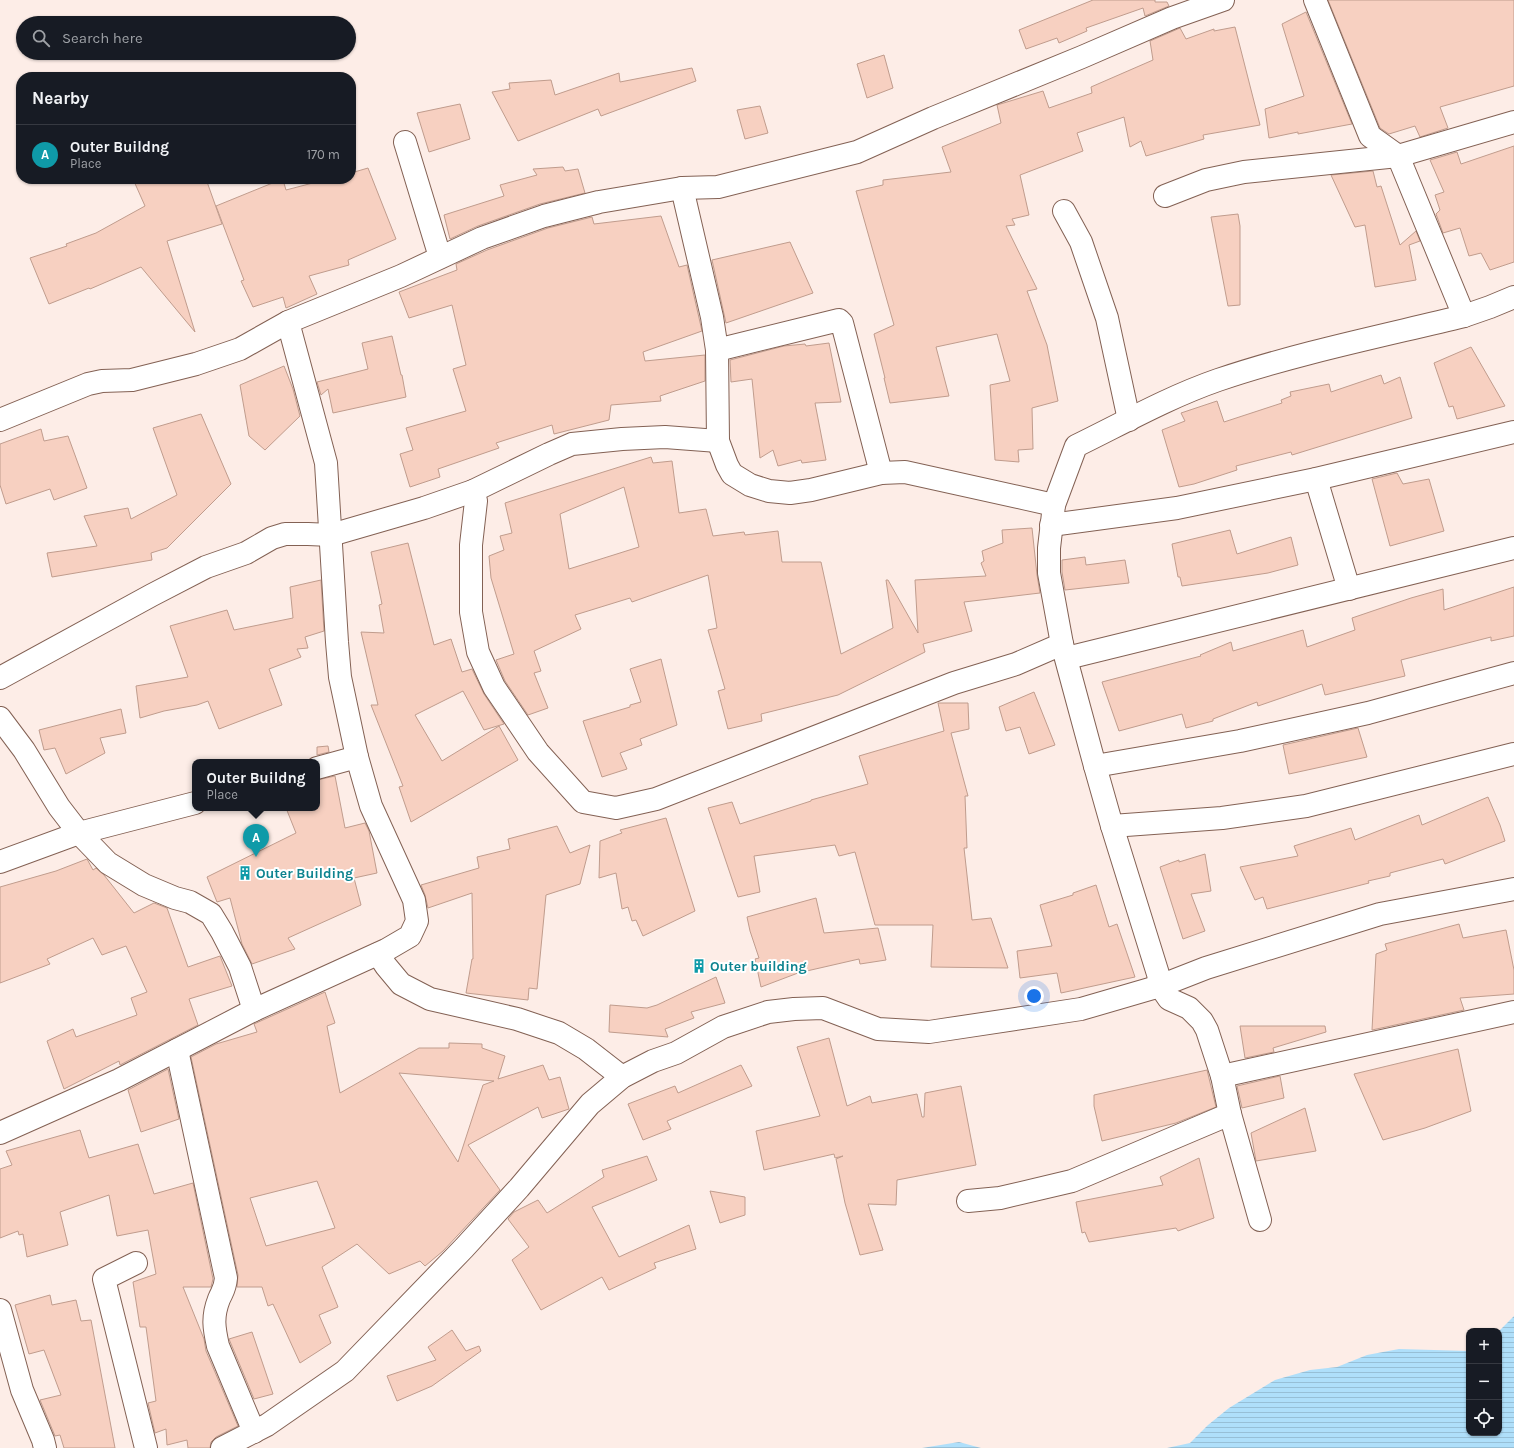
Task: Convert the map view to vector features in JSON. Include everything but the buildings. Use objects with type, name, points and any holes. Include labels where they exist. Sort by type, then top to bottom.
[{"type":"street","points":[[0,420],[88,384],[102,381],[132,380],[202,362],[240,349],[288,322],[401,276],[482,238],[544,216],[599,202],[682,188],[718,187],[857,152],[962,106],[1082,58],[1172,18],[1223,0]]},
{"type":"street","points":[[1315,0],[1370,136],[1398,156],[1464,316]]},
{"type":"street","points":[[1165,196],[1206,180],[1244,172],[1398,156],[1514,122]]},
{"type":"street","points":[[405,142],[440,257]]},
{"type":"street","points":[[682,188],[712,318],[717,350],[718,441],[727,466],[732,474],[750,485],[769,491],[790,493],[811,490],[881,473],[905,472],[1053,515],[1177,508],[1316,480],[1514,432]]},
{"type":"street","points":[[1064,211],[1081,242],[1107,318],[1129,420]]},
{"type":"street","points":[[1260,1220],[1230,1114],[1222,1076],[1207,1030],[1202,1021],[1189,1008],[1169,999],[1160,986],[1158,974],[1112,826],[1065,651],[1049,573],[1049,548],[1053,515],[1076,446],[1169,399],[1218,380],[1284,361],[1464,316],[1514,297]]},
{"type":"street","points":[[717,350],[839,320],[842,323],[881,473]]},
{"type":"street","points":[[0,1133],[119,1080],[254,1010],[401,943],[410,936],[417,921],[414,900],[371,806],[357,757],[340,677],[326,463],[288,322]]},
{"type":"street","points":[[0,678],[199,571],[246,554],[272,538],[286,534],[331,536],[474,491],[572,444],[622,439],[665,437],[718,441]]},
{"type":"street","points":[[1316,480],[1349,589]]},
{"type":"street","points":[[474,491],[476,501],[471,545],[471,612],[478,652],[494,687],[538,752],[583,802],[616,808],[656,799],[954,683],[1016,664],[1065,651],[1349,589],[1514,548]]},
{"type":"street","points":[[1095,766],[1240,741],[1361,714],[1514,673]]},
{"type":"street","points":[[0,718],[24,750],[59,807],[80,833],[108,863],[128,876],[156,890],[175,898],[190,902],[211,914],[240,967],[254,1010]]},
{"type":"street","points":[[1112,826],[1222,818],[1306,806],[1514,754]]},
{"type":"street","points":[[320,767],[357,757]]},
{"type":"street","points":[[0,862],[80,833],[192,804]]},
{"type":"street","points":[[222,1448],[254,1432],[288,1411],[345,1371],[464,1248],[519,1188],[590,1104],[622,1077],[653,1061],[676,1053],[724,1027],[768,1012],[823,1008],[878,1029],[929,1032],[1081,1009],[1160,986],[1206,968],[1380,914],[1514,889]]},
{"type":"street","points":[[378,954],[400,984],[430,999],[517,1019],[559,1033],[586,1049],[622,1077]]},
{"type":"street","points":[[1222,1076],[1514,1012]]},
{"type":"street","points":[[177,1050],[226,1278],[225,1288],[214,1313],[213,1322],[215,1334],[218,1346],[254,1432]]},
{"type":"street","points":[[968,1201],[1000,1198],[1072,1181],[1230,1114]]},
{"type":"street","points":[[136,1262],[104,1279],[146,1448]]},
{"type":"street","points":[[0,1310],[22,1390],[45,1448]]},
{"type":"water","points":[[1514,1316],[1514,1448],[1167,1448],[1190,1443],[1208,1425],[1229,1408],[1275,1380],[1310,1370],[1337,1367],[1367,1355],[1399,1349],[1466,1351],[1466,1436],[1502,1436],[1502,1328]]},
{"type":"water","points":[[959,1442],[981,1448],[922,1448]]},
{"type":"place","name":"Outer Buildng","points":[[256,857]]},
{"type":"place","name":"Outer Building","points":[[245,873]]},
{"type":"place","name":"Outer building","points":[[699,966]]}]
